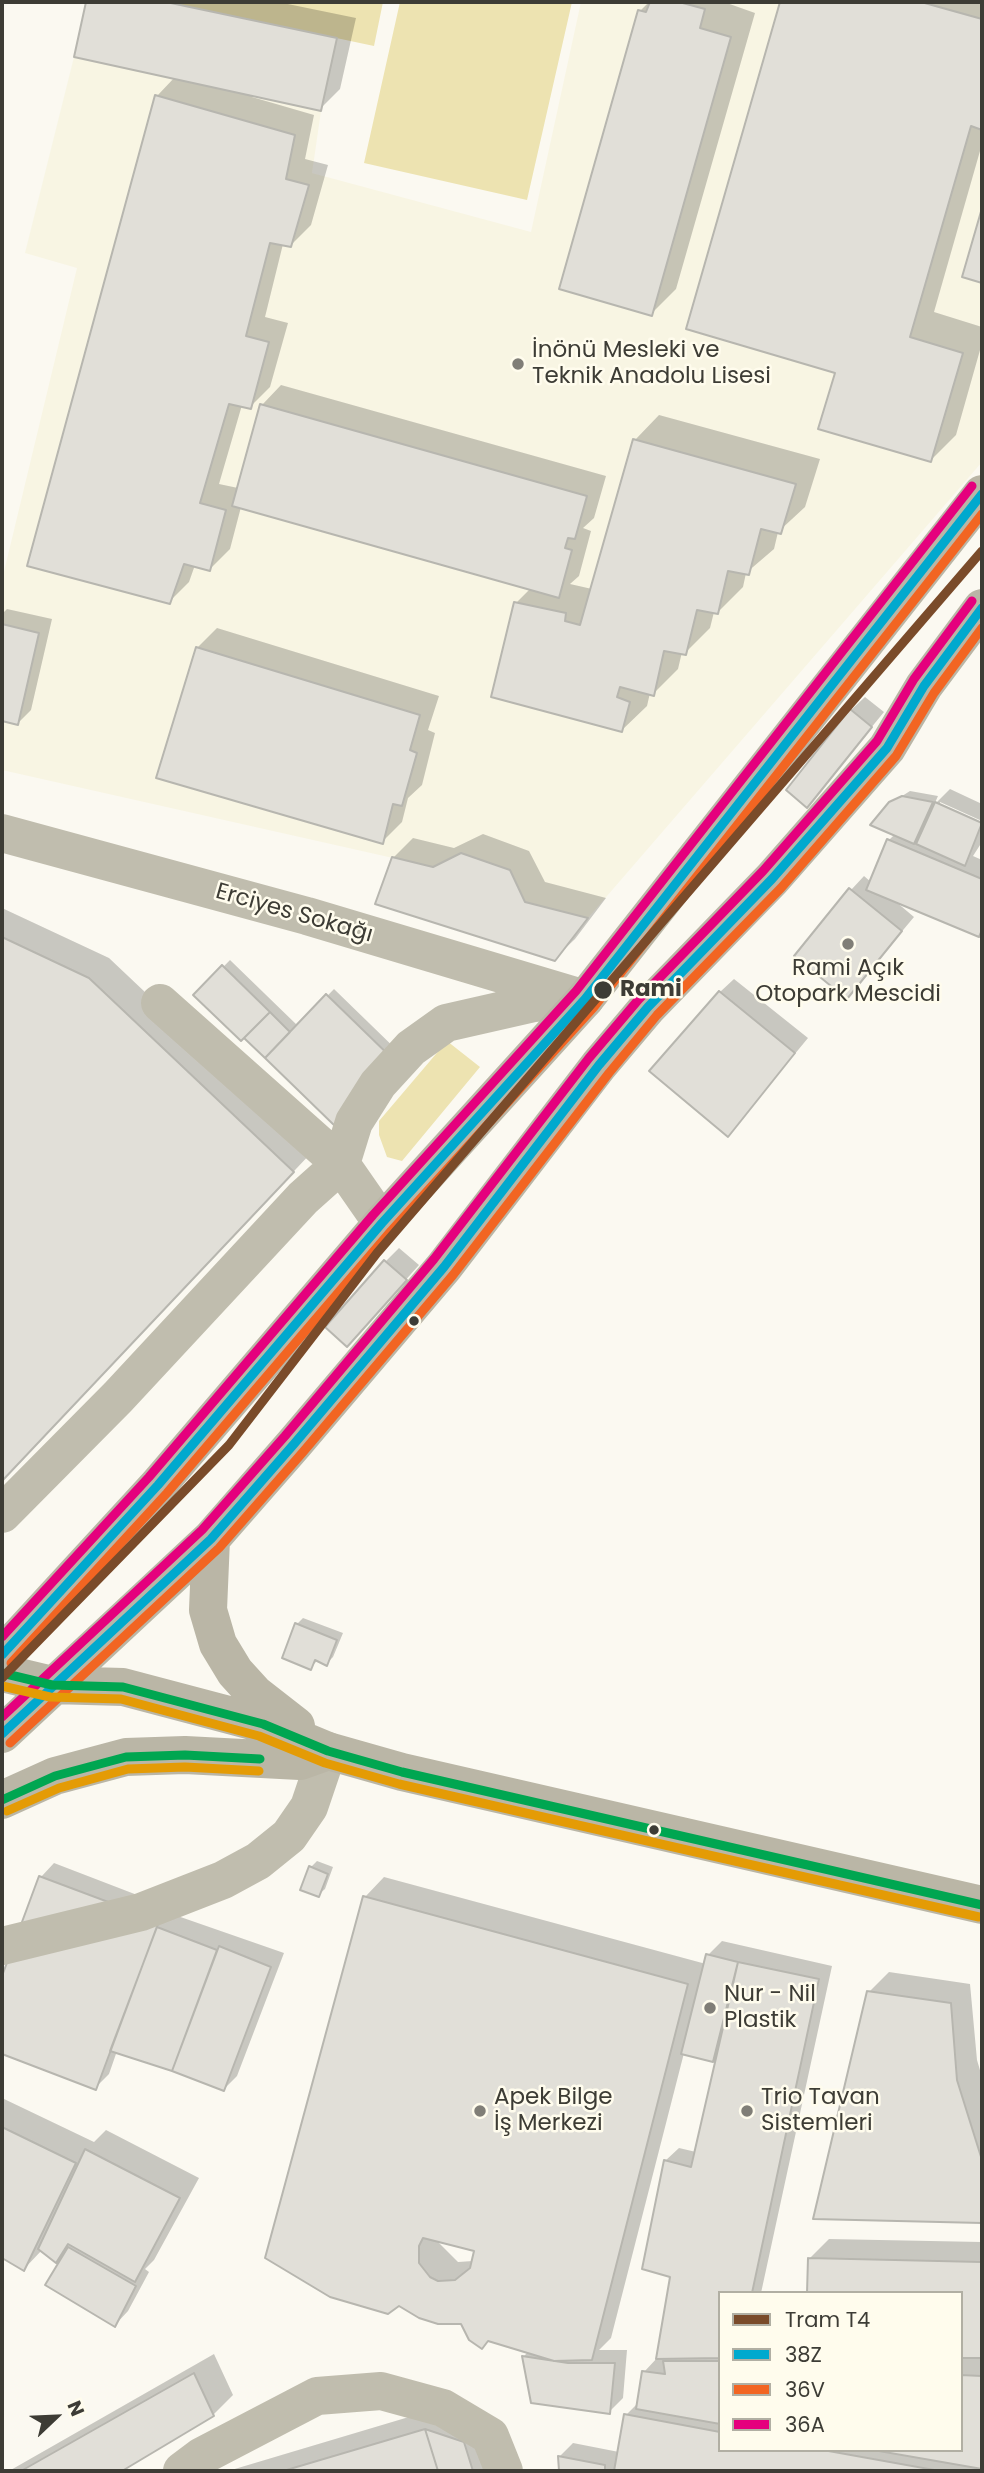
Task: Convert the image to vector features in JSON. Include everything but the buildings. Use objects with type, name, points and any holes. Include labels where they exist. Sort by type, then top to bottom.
[{"type":"main road","points":[[2,1656],[158,1485],[382,1223],[585,999],[982,494]]},
{"type":"main road","points":[[2,1734],[211,1539],[444,1267],[599,1065],[648,1007],[772,879],[887,748],[924,686],[982,608]]},
{"type":"main road","points":[[585,999],[631,1010],[648,1007]]},
{"type":"main road","points":[[211,1539],[208,1610],[218,1644],[235,1672],[254,1694],[328,1751]]},
{"type":"main road","points":[[2,1673],[52,1685],[123,1688],[263,1724],[328,1751],[494,1794],[982,1905]]},
{"type":"main road","points":[[2,1800],[55,1776],[126,1757],[184,1755],[300,1761],[328,1751]]},
{"type":"street","name":"Erciyes Sokağı","points":[[2,833],[307,916],[585,999]]},
{"type":"street","points":[[2,1514],[118,1397],[303,1198],[341,1164],[354,1122],[378,1084],[411,1048],[446,1023],[534,1003],[585,999]]},
{"type":"street","points":[[160,1003],[341,1164],[382,1223]]},
{"type":"street","points":[[2,1945],[141,1912],[223,1880],[258,1861],[289,1836],[309,1807],[328,1751]]},
{"type":"street","points":[[182,2471],[202,2456],[317,2396],[381,2391],[443,2407],[490,2437],[504,2471]]},
{"type":"shaded area","points":[[166,2],[383,2],[374,46]]},
{"type":"shaded area","points":[[400,2],[572,2],[527,200],[364,163]]},
{"type":"shaded area","name":"İnönü Mesleki ve Teknik Anadolu Lisesi","points":[[581,2],[982,2],[982,462],[588,918],[525,902],[510,870],[433,867],[2,770],[2,580],[77,268],[25,253],[74,57],[321,111],[312,173],[531,232]]},
{"type":"shaded area","points":[[447,1041],[480,1067],[402,1161],[387,1157],[379,1135],[379,1121]]},
{"type":"tram line","name":"T4","points":[[2,1678],[229,1445],[377,1253],[982,551]]},
{"type":"transit line","name":"36A","points":[[2,1637],[149,1477],[373,1215],[576,991],[972,486]]},
{"type":"transit line","name":"38Z","points":[[2,1655],[158,1485],[382,1223],[585,999],[982,494]]},
{"type":"transit line","name":"36V","points":[[11,1663],[167,1493],[391,1231],[594,1007],[982,514]]},
{"type":"transit line","name":"36A","points":[[2,1717],[202,1530],[285,1436],[434,1259],[589,1058],[639,999],[763,871],[877,741],[914,679],[972,601]]},
{"type":"transit line","name":"38Z","points":[[2,1734],[211,1539],[294,1444],[444,1267],[599,1065],[648,1007],[772,879],[887,748],[924,686],[982,608]]},
{"type":"transit line","name":"36V","points":[[10,1743],[219,1548],[303,1452],[453,1275],[657,1015],[781,888],[896,756],[934,693],[982,628]]},
{"type":"transit line","points":[[2,1673],[52,1685],[123,1687],[263,1724],[328,1751],[402,1772],[982,1905]]},
{"type":"transit line","points":[[2,1686],[50,1697],[121,1699],[259,1736],[325,1763],[399,1784],[979,1917]]},
{"type":"transit line","points":[[2,1800],[55,1776],[126,1757],[185,1755],[260,1759]]},
{"type":"transit line","points":[[7,1811],[59,1788],[128,1769],[185,1767],[259,1771]]},
{"type":"place","name":"İnönü Mesleki ve Teknik Anadolu Lisesi","points":[[518,364]]},
{"type":"place","name":"Rami Açık Otopark Mescidi","points":[[848,944]]},
{"type":"place","name":"Rami","points":[[603,990]]},
{"type":"place","name":"Nur - Nil Plastik","points":[[710,2008]]},
{"type":"place","name":"Apek Bilge İş Merkezi","points":[[480,2111]]},
{"type":"place","name":"Trio Tavan Sistemleri","points":[[747,2111]]}]
